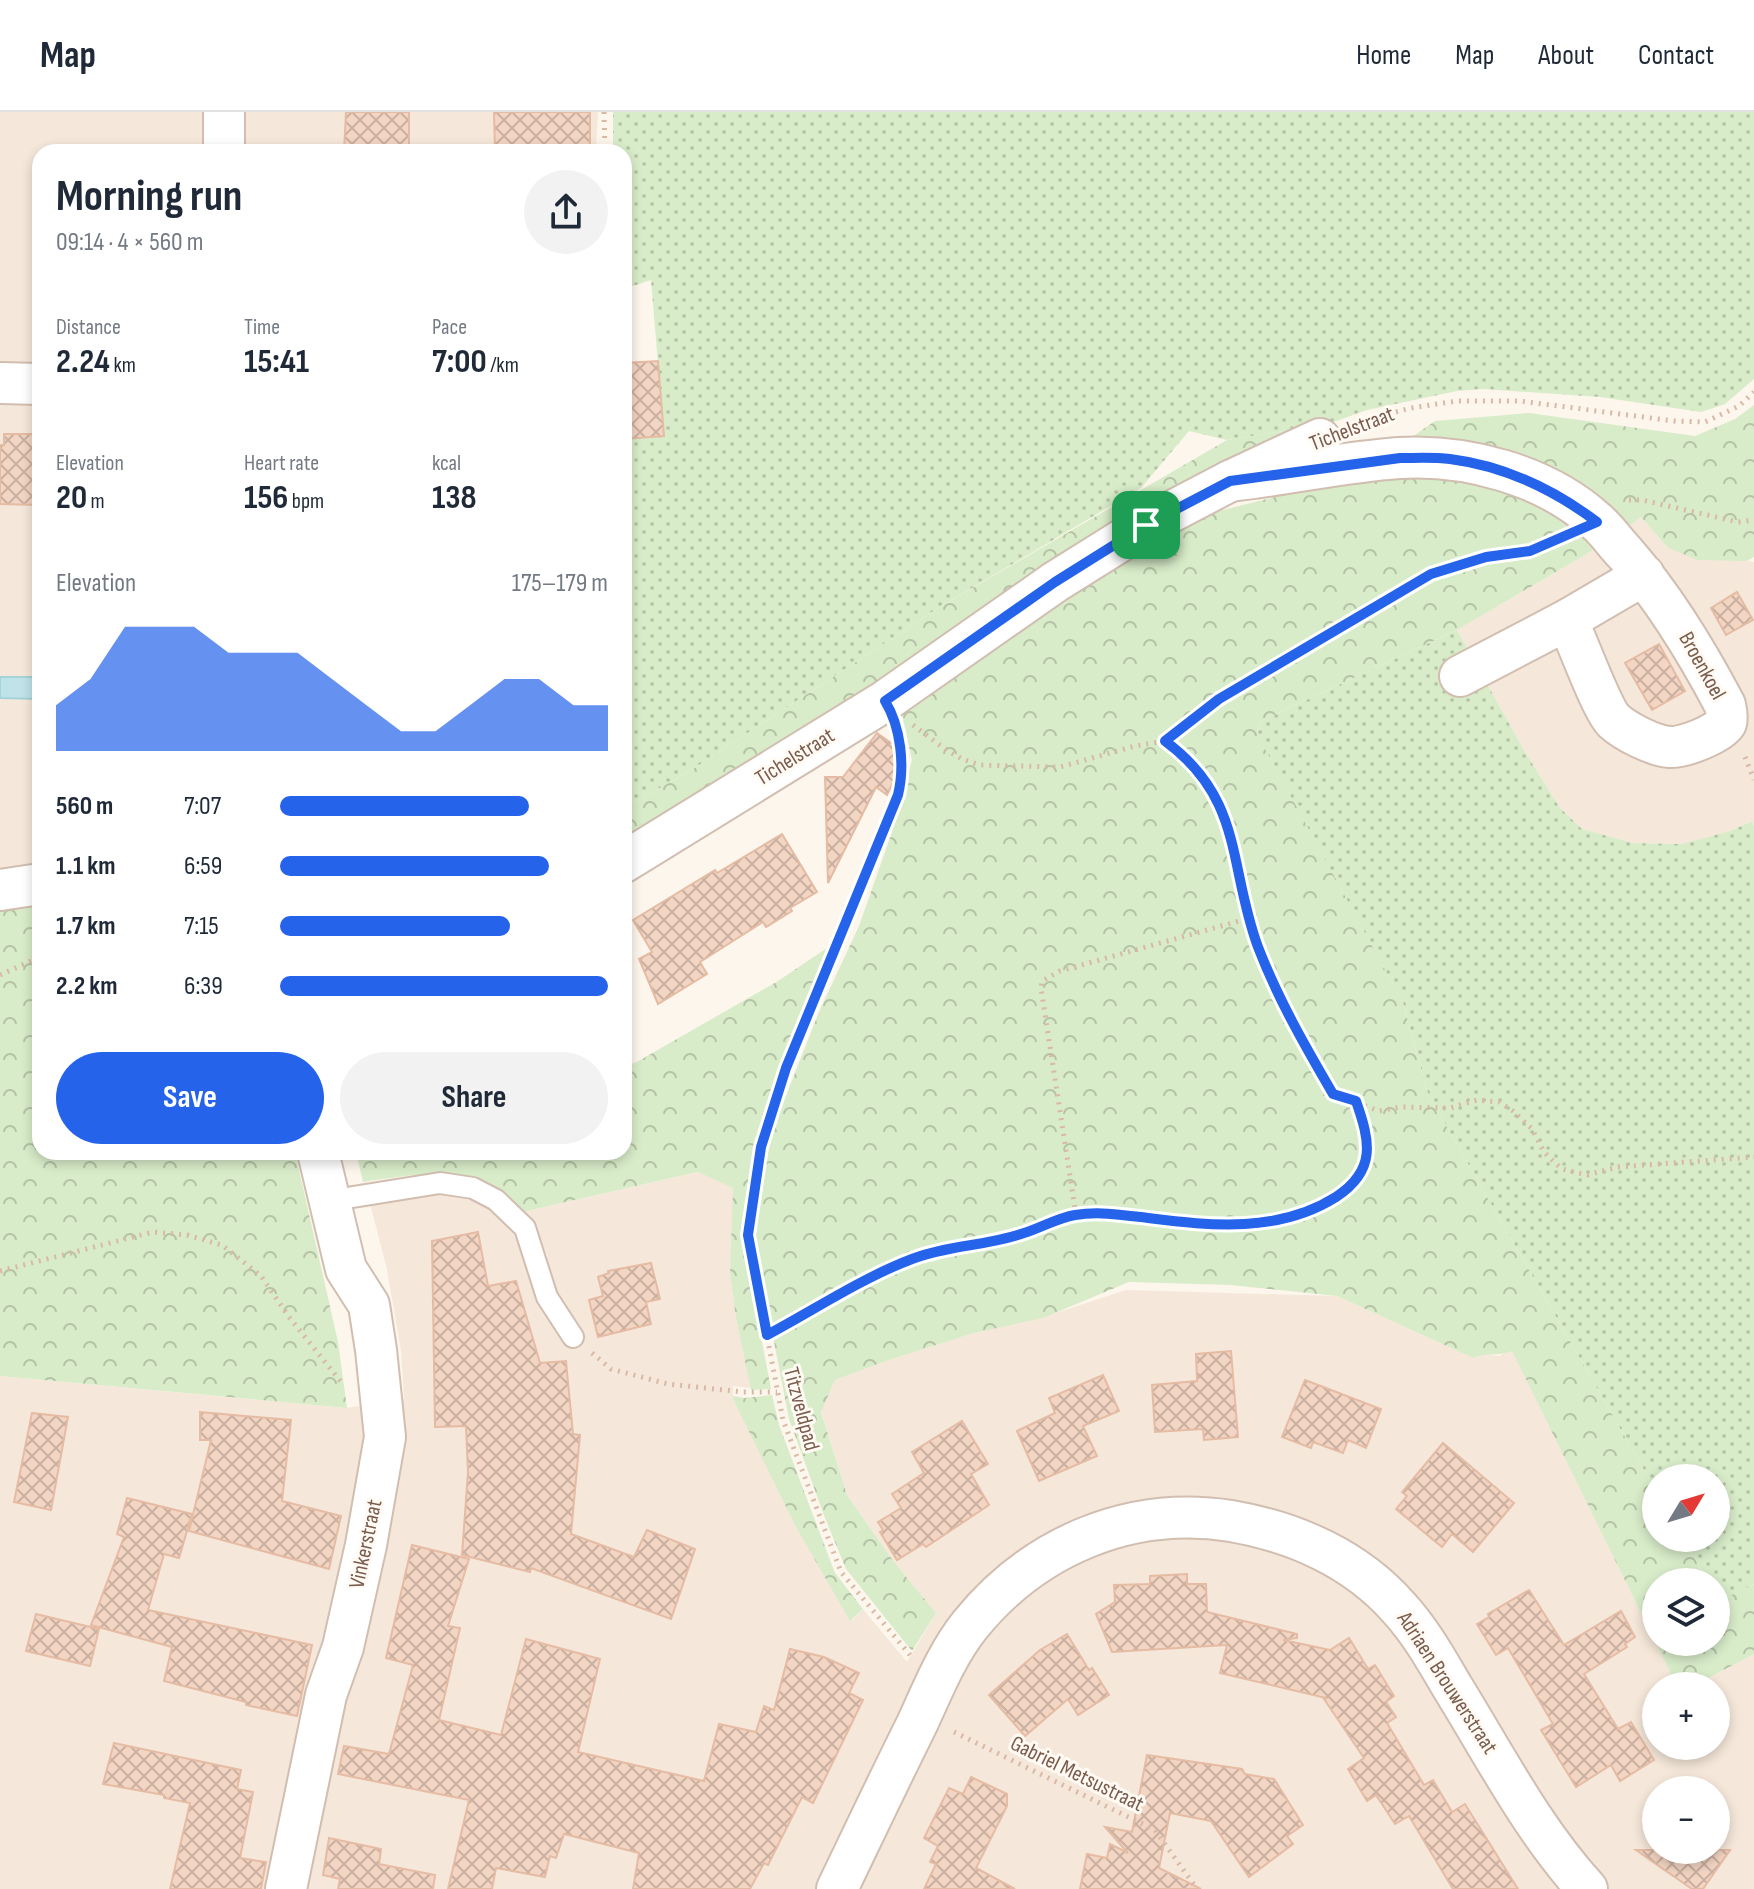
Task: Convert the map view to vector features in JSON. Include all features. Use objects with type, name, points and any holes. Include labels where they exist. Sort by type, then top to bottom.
[{"type":"street","points":[[224,112],[224,144]]},
{"type":"street","points":[[0,383],[32,384]]},
{"type":"street","name":"Tichelstraat","points":[[632,857],[885,701],[1055,582],[1146,525],[1320,439]]},
{"type":"street","name":"Broenkoel","points":[[1230,481],[1400,458],[1449,459],[1511,473],[1564,498],[1597,522],[1664,600],[1725,705],[1726,722],[1710,735],[1683,746],[1670,747],[1612,720],[1567,620]]},
{"type":"street","points":[[1460,676],[1644,575]]},
{"type":"street","points":[[0,890],[32,885]]},
{"type":"street","name":"Vinkerstraat","points":[[286,1889],[326,1695],[343,1647],[366,1545],[385,1437],[369,1305],[346,1269],[320,1160]]},
{"type":"street","name":"Adriaen Brouwerstraat","points":[[837,1889],[946,1662],[969,1626],[1003,1590],[1031,1566],[1070,1543],[1146,1519],[1203,1517],[1265,1527],[1320,1548],[1367,1577],[1400,1608],[1428,1646],[1557,1853],[1587,1889]]},
{"type":"lane","points":[[328,1201],[440,1183],[473,1188],[496,1200],[525,1228],[547,1297],[573,1337]]},
{"type":"path","points":[[604,112],[605,144]]},
{"type":"path","name":"Tichelstraat","points":[[1320,439],[1366,420],[1411,408],[1457,401],[1520,401],[1674,421],[1705,422],[1739,406],[1754,392]]},
{"type":"path","points":[[885,701],[962,759],[980,765],[1060,767],[1165,741],[1219,699],[1431,574],[1486,557],[1530,551],[1597,522],[1612,509],[1630,500],[1738,522],[1754,520]]},
{"type":"path","name":"Titzveldpad","points":[[885,701],[895,724],[903,769],[898,795],[786,1068],[761,1147],[748,1235],[783,1420],[841,1572],[928,1700]]},
{"type":"path","points":[[1165,741],[1186,757],[1214,793],[1225,814],[1257,945],[1294,1028],[1333,1094],[1379,1111],[1400,1107],[1450,1108],[1477,1100],[1499,1102],[1522,1119],[1562,1169],[1587,1175],[1618,1167],[1754,1157]]},
{"type":"path","points":[[1076,1215],[1042,981],[1060,971],[1250,918]]},
{"type":"path","points":[[0,975],[32,961]]},
{"type":"path","points":[[767,1335],[910,1259],[938,1250],[1025,1233],[1076,1215],[1113,1214],[1199,1224],[1244,1225],[1287,1220],[1323,1205],[1359,1177],[1369,1141],[1356,1101]]},
{"type":"path","points":[[0,1271],[153,1232],[187,1235],[222,1245],[261,1276],[346,1389]]},
{"type":"path","points":[[573,1337],[611,1369],[655,1381],[743,1392],[777,1392]]},
{"type":"path","name":"Gabriel Metsustraat","points":[[928,1700],[1155,1830],[1197,1889]]},
{"type":"shaded area","points":[[0,112],[598,112],[596,144],[32,144],[32,873],[0,877]]},
{"type":"shaded area","points":[[1641,517],[1667,547],[1754,562],[1754,826],[1751,821],[1730,831],[1681,844],[1633,843],[1582,829],[1560,808],[1457,630],[1607,542]]},
{"type":"shaded area","points":[[699,1172],[734,1188],[730,1274],[751,1388],[733,1386],[733,1399],[851,1621],[863,1609],[907,1662],[936,1613],[894,1562],[847,1495],[821,1411],[835,1380],[974,1333],[1043,1317],[1126,1290],[1337,1296],[1473,1358],[1482,1354],[1499,1356],[1512,1350],[1642,1615],[1642,1656],[1662,1656],[1670,1672],[1642,1672],[1642,1760],[1730,1760],[1730,1672],[1720,1672],[1754,1654],[1754,1889],[0,1889],[0,1376],[346,1408],[404,1399],[401,1351],[387,1270],[370,1203],[436,1192],[459,1195],[501,1213],[521,1246],[524,1258],[548,1257],[531,1221],[522,1212]]},
{"type":"green space","points":[[613,112],[1754,112],[1754,379],[1725,404],[1701,412],[1600,397],[1483,389],[1457,391],[1367,410],[1328,424],[1227,440],[1189,431],[1141,488],[938,608],[690,771],[632,804],[632,438],[664,435],[651,280],[632,286],[632,144],[613,144]]},
{"type":"green space","points":[[1754,405],[1754,557],[1747,561],[1697,560],[1667,547],[1641,517],[1607,542],[1457,630],[1261,721],[1257,734],[1403,1003],[1428,1094],[1642,1467],[1642,1552],[1691,1552],[1700,1568],[1642,1568],[1642,1615],[1512,1351],[1473,1358],[1337,1296],[1230,1285],[1129,1282],[1043,1318],[974,1333],[835,1380],[821,1412],[847,1495],[894,1562],[936,1613],[912,1651],[846,1569],[825,1518],[789,1419],[753,1234],[765,1149],[819,1012],[859,926],[892,832],[912,760],[902,714],[990,637],[1202,515],[1353,478],[1435,421],[1529,413],[1695,436],[1735,419]]},
{"type":"green space","points":[[1328,424],[632,843],[632,804],[690,771],[938,608],[1227,440]]},
{"type":"green space","points":[[1457,630],[1560,808],[1582,829],[1633,843],[1681,844],[1730,831],[1752,821],[1754,1584],[1730,1596],[1730,1568],[1700,1568],[1691,1552],[1730,1552],[1730,1464],[1642,1464],[1642,1467],[1428,1094],[1403,1003],[1257,735],[1261,721]]},
{"type":"green space","points":[[32,900],[32,1160],[297,1160],[338,1342],[347,1408],[0,1376],[0,904]]},
{"type":"green space","points":[[830,946],[783,1061],[756,1149],[742,1237],[771,1389],[751,1390],[736,1318],[730,1274],[733,1188],[698,1172],[522,1212],[505,1195],[487,1184],[448,1174],[363,1182],[358,1160],[632,1160],[632,1064],[778,981]]},
{"type":"green space","points":[[772,1395],[779,1425],[835,1573],[863,1609],[850,1621],[796,1527],[733,1399],[733,1396]]},
{"type":"green space","points":[[1754,1584],[1754,1654],[1720,1672],[1670,1672],[1662,1656],[1730,1656],[1730,1596]]},
{"type":"water","points":[[0,677],[32,677],[32,699],[0,698]]},
{"type":"building","points":[[346,112],[409,112],[409,144],[344,144]]},
{"type":"building","points":[[494,112],[590,112],[590,144],[495,144]]},
{"type":"building","points":[[658,361],[664,436],[632,438],[632,363]]},
{"type":"building","points":[[4,434],[32,434],[32,505],[0,504],[0,445],[4,445]]},
{"type":"building","points":[[1737,592],[1753,620],[1726,635],[1711,608]]},
{"type":"building","points":[[1659,644],[1685,691],[1652,710],[1625,663]]},
{"type":"building","points":[[877,733],[894,745],[898,772],[887,795],[876,787],[828,883],[825,777],[843,777]]},
{"type":"building","points":[[782,834],[817,892],[766,927],[763,922],[700,962],[707,974],[658,1004],[639,959],[652,952],[633,920]]},
{"type":"building","points":[[478,1232],[488,1286],[516,1281],[540,1363],[566,1361],[573,1434],[580,1435],[571,1534],[634,1557],[647,1530],[695,1549],[671,1619],[531,1568],[530,1572],[462,1555],[468,1472],[466,1426],[435,1427],[432,1241]]},
{"type":"building","points":[[651,1263],[660,1299],[646,1302],[651,1324],[598,1337],[589,1300],[603,1296],[598,1277],[608,1271]]},
{"type":"building","points":[[1231,1351],[1238,1437],[1204,1440],[1203,1429],[1155,1432],[1152,1385],[1197,1381],[1196,1354]]},
{"type":"building","points":[[1103,1375],[1119,1411],[1083,1426],[1097,1456],[1039,1481],[1017,1431],[1055,1413],[1049,1398]]},
{"type":"building","points":[[1305,1380],[1381,1409],[1366,1448],[1348,1440],[1343,1453],[1313,1442],[1311,1448],[1282,1437]]},
{"type":"building","points":[[200,1412],[291,1420],[282,1501],[341,1516],[329,1569],[189,1531],[211,1440],[200,1440]]},
{"type":"building","points":[[32,1413],[68,1417],[51,1510],[14,1502]]},
{"type":"building","points":[[962,1421],[988,1464],[971,1474],[989,1505],[926,1547],[923,1544],[897,1560],[880,1532],[883,1530],[878,1522],[901,1508],[892,1494],[924,1473],[912,1452]]},
{"type":"building","points":[[1443,1443],[1514,1503],[1473,1552],[1452,1534],[1442,1547],[1396,1509],[1407,1496],[1402,1492]]},
{"type":"building","points":[[127,1498],[192,1514],[179,1558],[164,1554],[148,1610],[312,1645],[297,1716],[164,1681],[172,1647],[91,1625],[124,1537],[117,1534]]},
{"type":"building","points":[[412,1545],[469,1559],[448,1626],[460,1628],[439,1720],[501,1735],[526,1639],[600,1659],[578,1752],[704,1781],[719,1724],[756,1732],[764,1706],[774,1710],[790,1649],[824,1657],[859,1673],[849,1693],[863,1700],[813,1803],[802,1797],[768,1865],[764,1863],[750,1889],[633,1889],[639,1853],[564,1834],[556,1858],[550,1856],[545,1877],[496,1868],[492,1889],[448,1889],[469,1800],[338,1774],[344,1746],[389,1754],[413,1665],[386,1658]]},
{"type":"building","points":[[1187,1574],[1187,1584],[1206,1584],[1207,1612],[1297,1634],[1297,1638],[1283,1640],[1330,1650],[1349,1638],[1368,1669],[1375,1665],[1394,1696],[1386,1702],[1396,1717],[1387,1723],[1424,1785],[1433,1780],[1452,1812],[1465,1804],[1518,1889],[1453,1889],[1409,1816],[1395,1824],[1376,1795],[1367,1801],[1348,1769],[1364,1758],[1326,1698],[1220,1673],[1227,1645],[1112,1652],[1096,1614],[1115,1602],[1114,1585],[1150,1584],[1150,1576]]},
{"type":"building","points":[[1529,1590],[1564,1645],[1621,1611],[1635,1637],[1625,1644],[1627,1647],[1584,1674],[1618,1729],[1631,1722],[1642,1740],[1642,1760],[1654,1760],[1620,1781],[1611,1765],[1576,1787],[1541,1730],[1553,1724],[1508,1648],[1496,1655],[1477,1624],[1489,1617],[1488,1614]]},
{"type":"building","points":[[36,1614],[99,1629],[90,1666],[26,1651]]},
{"type":"building","points":[[1067,1634],[1109,1695],[1078,1715],[1068,1699],[1025,1736],[989,1695],[1040,1650]]},
{"type":"building","points":[[114,1743],[241,1770],[237,1789],[253,1792],[240,1858],[266,1862],[261,1889],[170,1889],[190,1803],[103,1784]]},
{"type":"building","points":[[1147,1755],[1242,1769],[1245,1774],[1274,1779],[1303,1825],[1287,1836],[1293,1844],[1249,1877],[1211,1821],[1170,1813],[1159,1868],[1201,1889],[1080,1889],[1087,1854],[1107,1858],[1110,1844],[1128,1853],[1105,1827],[1132,1832]]},
{"type":"building","points":[[971,1777],[1007,1794],[1007,1806],[976,1868],[1015,1889],[924,1889],[936,1864],[930,1862],[938,1846],[924,1838],[949,1788],[963,1794]]},
{"type":"building","points":[[329,1838],[381,1849],[379,1864],[435,1875],[433,1889],[338,1889],[340,1879],[323,1875]]},
{"type":"building","points":[[1656,1864],[1720,1864],[1703,1889],[1692,1889]]},
{"type":"route","points":[[1400,458],[1449,459],[1511,473],[1564,498],[1597,522],[1530,551],[1486,557],[1431,574],[1219,699],[1165,741],[1186,757],[1214,793],[1225,814],[1257,945],[1294,1028],[1333,1094],[1356,1101],[1369,1141],[1359,1177],[1323,1205],[1287,1220],[1244,1225],[1199,1224],[1113,1214],[1076,1215],[1025,1233],[938,1250],[910,1259],[767,1335],[748,1235],[761,1147],[786,1068],[898,795],[903,769],[895,724],[885,701],[1055,582],[1146,525],[1230,481],[1400,458]]}]
